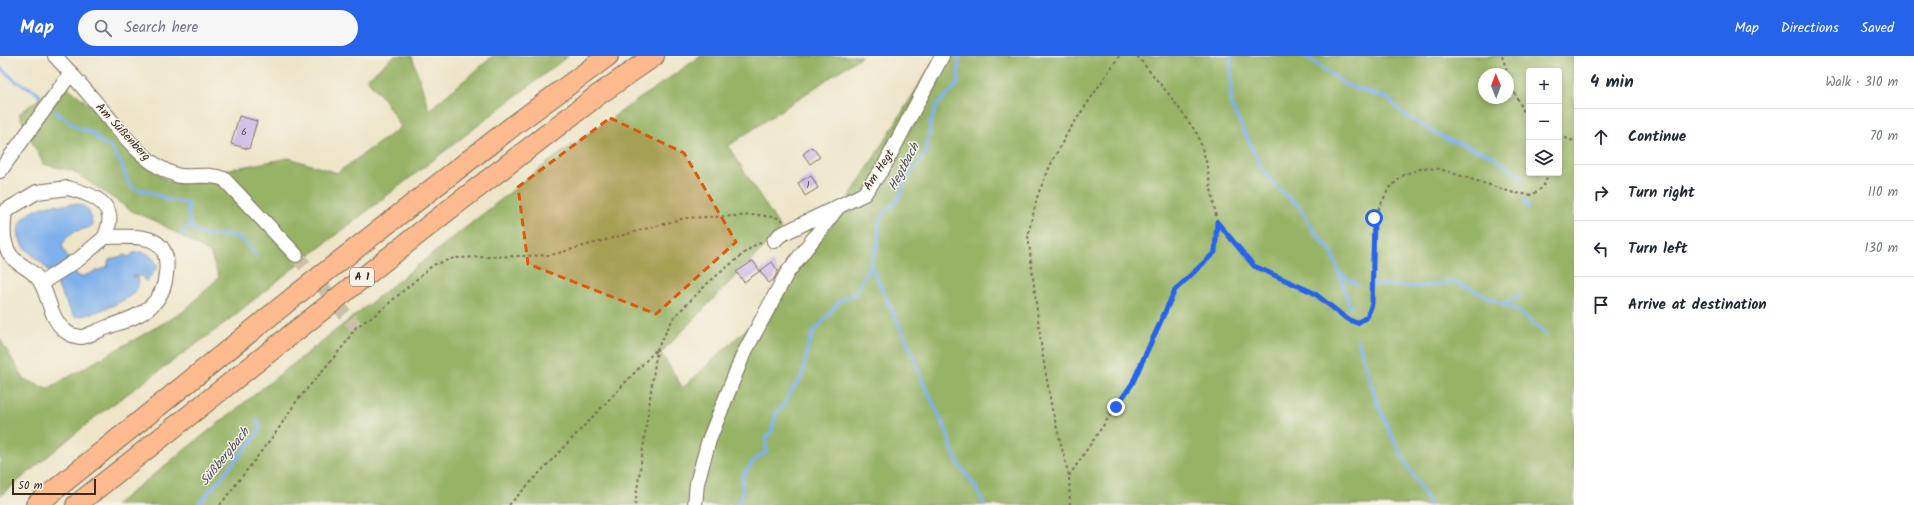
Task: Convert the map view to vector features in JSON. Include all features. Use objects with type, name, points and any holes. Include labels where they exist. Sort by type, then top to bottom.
[{"type":"highway","points":[[514,126],[584,56]]},
{"type":"highway","name":"A 1","points":[[36,505],[296,295],[514,126],[608,56]]},
{"type":"highway","name":"A 1","points":[[76,505],[427,226],[598,95],[654,56]]},
{"type":"street","name":"Am Süßenberg","points":[[55,56],[128,140],[149,161],[177,175],[202,174],[224,179],[296,255]]},
{"type":"street","name":"Am Hegt","points":[[774,240],[780,235],[864,194],[883,168],[942,56]]},
{"type":"street","points":[[0,171],[71,73]]},
{"type":"street","points":[[43,282],[79,259],[105,237],[109,216],[107,209],[100,202],[84,192],[68,188],[37,192],[2,209],[7,249],[14,260],[35,273],[43,282],[52,314],[58,325],[69,334],[82,337],[128,320],[151,306],[160,295],[165,281],[167,266],[165,252],[159,243],[142,238],[105,237]]},
{"type":"street","points":[[695,505],[697,483],[709,440],[743,355],[787,273],[838,207]]},
{"type":"path","points":[[1070,505],[1069,476],[1052,409],[1042,352],[1028,235],[1038,194],[1051,164],[1068,132],[1119,56]]},
{"type":"path","points":[[1069,476],[1132,384],[1175,290],[1215,252],[1217,222],[1206,161],[1198,135],[1171,97],[1137,56]]},
{"type":"path","points":[[1502,56],[1506,68]]},
{"type":"path","points":[[1514,91],[1526,116]]},
{"type":"path","points":[[1562,137],[1574,141]]},
{"type":"path","points":[[1217,222],[1254,266],[1314,293],[1347,319],[1357,323],[1367,317],[1372,304],[1374,218],[1389,188],[1405,174],[1423,168],[1440,169],[1514,193],[1532,196],[1543,187],[1548,176]]},
{"type":"path","points":[[220,505],[277,431],[296,402],[345,344],[356,327],[379,312],[433,265],[454,258],[551,255],[685,218],[758,215],[779,218],[793,229]]},
{"type":"path","points":[[509,505],[657,349],[674,317],[710,281],[753,246]]},
{"type":"path","points":[[635,505],[657,349]]},
{"type":"highlighted area","points":[[610,118],[684,153],[736,242],[656,314],[528,264],[518,187]]},
{"type":"green space","points":[[394,56],[412,56],[429,110],[493,56],[568,56],[310,255],[217,329],[94,418],[0,496],[0,339],[24,379],[47,389],[183,312],[219,277],[210,253],[158,222],[132,211],[73,171],[43,164],[19,114],[61,82],[95,109],[147,165],[168,181],[204,177],[225,170],[289,158],[337,173],[401,127],[385,101],[367,79]]},
{"type":"green space","points":[[701,56],[862,56],[728,146],[781,229],[661,353],[683,388],[757,319],[832,225],[937,56],[1574,56],[1574,505],[115,505],[551,160]]},
{"type":"water","points":[[57,204],[58,206],[78,204],[86,208],[91,218],[92,226],[74,232],[68,236],[62,246],[76,274],[81,277],[107,267],[109,260],[124,255],[129,257],[133,253],[142,252],[151,256],[158,266],[148,280],[145,281],[142,276],[133,276],[137,277],[139,282],[136,291],[125,300],[107,308],[75,317],[51,274],[44,265],[24,246],[18,234],[19,226],[28,215],[35,210]]},
{"type":"building","points":[[239,116],[257,121],[249,149],[231,144]]},
{"type":"building","points":[[812,147],[820,157],[810,164],[803,154]]},
{"type":"building","points":[[811,175],[818,188],[805,196],[798,183]]},
{"type":"building","points":[[753,261],[760,271],[744,282],[736,272]]},
{"type":"building","points":[[772,262],[778,271],[774,279],[769,283],[760,271]]},
{"type":"waterway","name":"Hegtbach","points":[[736,505],[743,495],[742,477],[755,459],[767,452],[766,439],[772,430],[776,413],[785,403],[792,390],[802,377],[809,343],[813,333],[839,302],[856,293],[870,265],[878,244],[879,223],[885,212],[897,201],[909,175],[926,152],[931,121],[937,105],[958,84],[959,56]]},
{"type":"waterway","points":[[1231,56],[1231,105],[1261,166],[1276,187],[1299,206],[1313,230],[1332,252],[1350,307]]},
{"type":"waterway","points":[[1305,56],[1346,85],[1387,98],[1406,116],[1444,138],[1491,155],[1523,180]]},
{"type":"waterway","points":[[0,68],[17,82],[34,90],[40,96]]},
{"type":"waterway","points":[[55,112],[79,128],[93,133],[101,142],[110,146],[121,163],[128,182],[133,188],[150,192],[166,199],[188,203],[188,215],[190,222],[193,229],[198,233],[235,236],[241,239],[256,255]]},
{"type":"waterway","points":[[1525,200],[1528,208]]},
{"type":"waterway","points":[[180,235],[190,224]]},
{"type":"waterway","points":[[870,265],[911,350],[923,382],[946,430],[953,452],[960,466],[975,486],[984,504]]},
{"type":"waterway","points":[[1341,274],[1357,284]]},
{"type":"waterway","points":[[1372,284],[1417,287],[1456,282],[1518,311],[1546,334]]},
{"type":"waterway","points":[[1502,304],[1513,300],[1520,294]]},
{"type":"waterway","points":[[1358,340],[1376,400],[1394,441],[1430,505]]},
{"type":"waterway","name":"Süßbergbach","points":[[198,505],[257,435],[260,427],[257,420]]},
{"type":"tunnel","points":[[296,255],[356,327]]},
{"type":"route","points":[[1116,407],[1132,384],[1175,290],[1215,252],[1217,222],[1254,266],[1314,293],[1347,319],[1357,323],[1367,317],[1372,304],[1374,218]]}]
